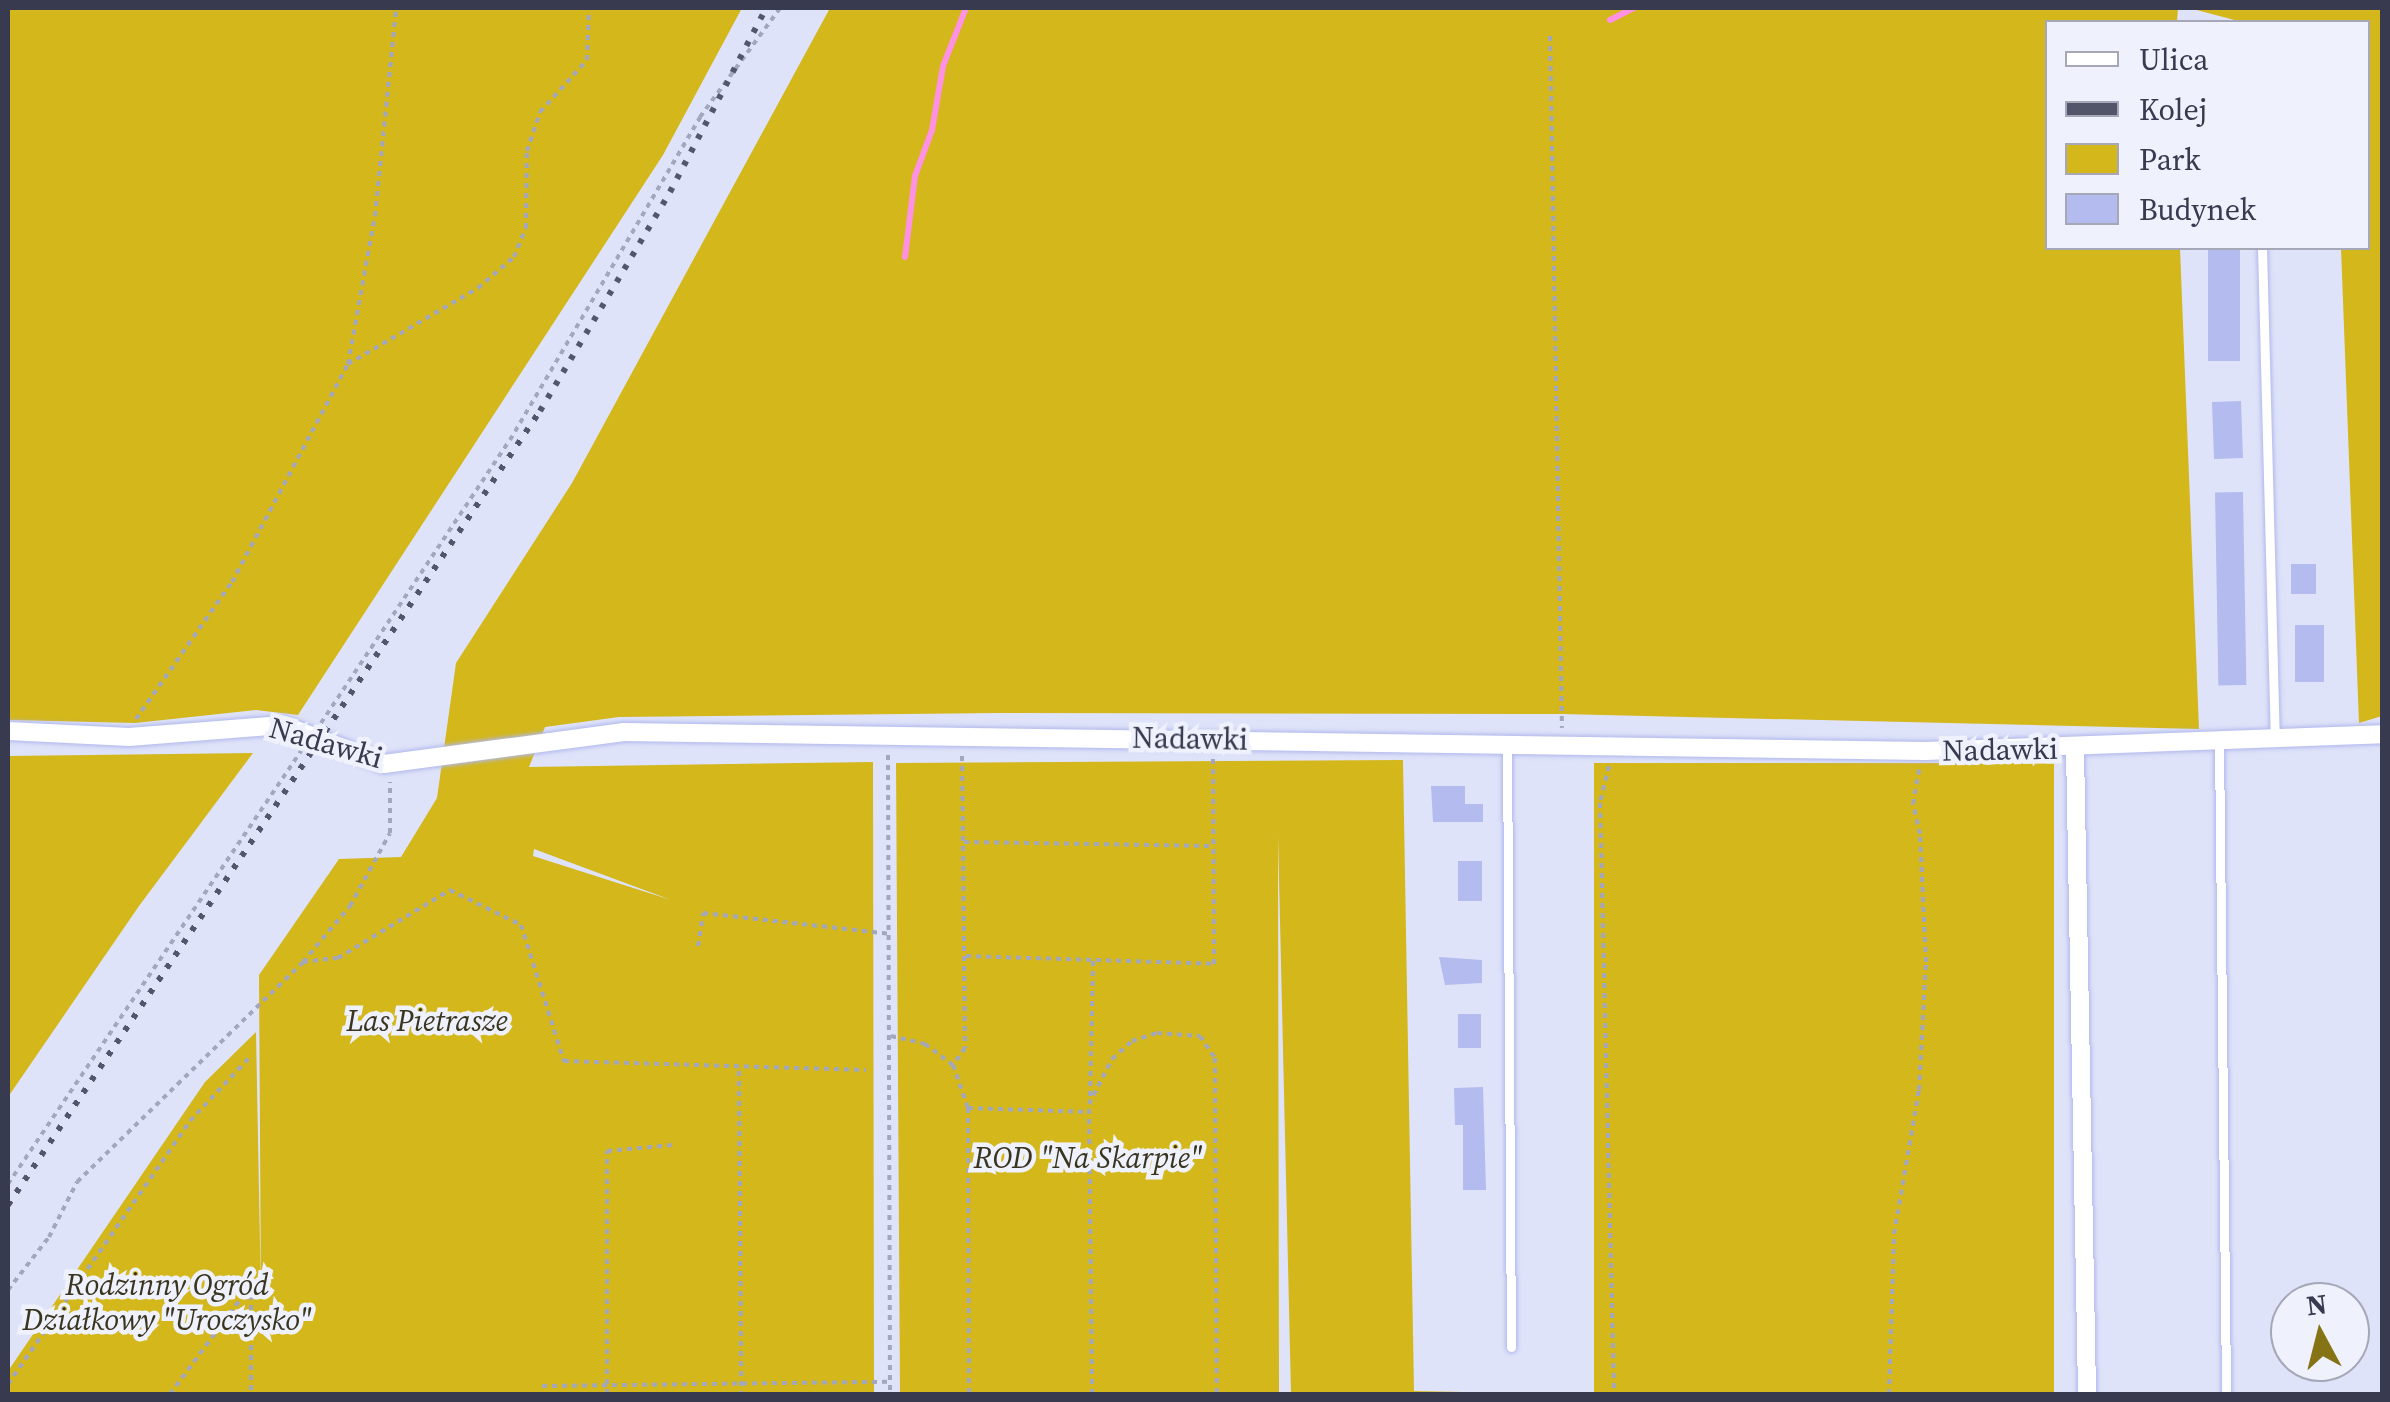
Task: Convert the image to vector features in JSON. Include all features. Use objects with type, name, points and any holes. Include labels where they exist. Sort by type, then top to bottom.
[{"type":"street","name":"Nadawki","points":[[8,731],[129,736],[261,723],[312,736],[384,764],[624,732],[1507,742],[1926,752],[2382,734]]},
{"type":"street","points":[[2075,749],[2086,1394]]},
{"type":"lane","points":[[2262,250],[2275,739]]},
{"type":"lane","points":[[1507,742],[1511,1347]]},
{"type":"lane","points":[[2219,742],[2226,1394]]},
{"type":"path","points":[[129,736],[141,706],[232,582],[348,364],[375,216],[396,8]]},
{"type":"path","points":[[348,364],[478,288],[514,258],[526,228],[522,184],[527,151],[540,112],[587,60],[589,8]]},
{"type":"path","points":[[8,1184],[510,440],[700,117],[780,8]]},
{"type":"path","points":[[1550,36],[1562,743]]},
{"type":"path","points":[[886,736],[890,1394]]},
{"type":"path","points":[[953,1065],[966,1048],[960,736]]},
{"type":"path","points":[[966,956],[1214,964],[1214,739]]},
{"type":"path","points":[[1614,744],[1600,803],[1614,1394]]},
{"type":"path","points":[[1889,1394],[1894,1234],[1920,1090],[1926,962],[1913,804],[1926,752]]},
{"type":"path","points":[[8,1290],[49,1237],[77,1182],[303,962],[350,906],[390,833],[395,794],[384,764]]},
{"type":"path","points":[[964,842],[1213,846]]},
{"type":"path","points":[[303,962],[338,958],[450,890],[521,924],[564,1061],[739,1070],[866,1070]]},
{"type":"path","points":[[698,946],[704,912],[889,934]]},
{"type":"path","points":[[1092,1394],[1088,1112],[1093,960]]},
{"type":"path","points":[[1090,1101],[1112,1059],[1132,1041],[1156,1033],[1200,1036],[1210,1045],[1217,1394]]},
{"type":"path","points":[[889,1036],[925,1044],[953,1065],[968,1108],[969,1394]]},
{"type":"path","points":[[8,1384],[190,1121],[249,1058]]},
{"type":"path","points":[[739,1070],[741,1394]]},
{"type":"path","points":[[968,1108],[1088,1112]]},
{"type":"path","points":[[607,1394],[607,1152],[672,1145]]},
{"type":"path","points":[[170,1394],[251,1285],[251,1394]]},
{"type":"path","points":[[542,1386],[890,1382]]},
{"type":"green space","points":[[8,8],[742,8],[663,155],[298,715],[256,710],[135,723],[8,720]]},
{"type":"green space","points":[[830,8],[2178,8],[2177,20],[2045,20],[2045,250],[2180,250],[2199,729],[1562,714],[998,713],[619,717],[545,727],[529,767],[873,762],[874,1394],[8,1394],[8,1371],[205,1082],[256,1032],[261,1297],[259,975],[339,859],[401,857],[437,798],[456,663],[572,483]],"holes":[[[534,849],[671,900],[533,856]]]},
{"type":"green space","points":[[2189,8],[2382,8],[2382,716],[2359,723],[2341,250],[2370,250],[2370,20],[2234,20]]},
{"type":"green space","points":[[253,753],[139,906],[8,1097],[8,756]]},
{"type":"green space","name":"ROD \"Na Skarpie\"","points":[[1403,760],[1414,1391],[1564,1394],[1291,1394],[1278,835],[1279,1394],[900,1394],[896,763]]},
{"type":"green space","points":[[1594,763],[2054,763],[2054,1394],[1594,1394]]},
{"type":"building","points":[[2208,250],[2240,250],[2240,361],[2208,361]]},
{"type":"building","points":[[2241,401],[2243,458],[2214,459],[2212,402]]},
{"type":"building","points":[[2215,492],[2243,492],[2246,685],[2218,685]]},
{"type":"building","points":[[2291,564],[2316,564],[2316,594],[2291,594]]},
{"type":"building","points":[[2295,625],[2324,625],[2324,682],[2295,682]]},
{"type":"building","points":[[1431,786],[1465,786],[1465,804],[1483,804],[1483,822],[1433,822]]},
{"type":"building","points":[[1458,861],[1482,861],[1482,901],[1458,901]]},
{"type":"building","points":[[1439,957],[1482,960],[1482,983],[1445,985]]},
{"type":"building","points":[[1458,1014],[1481,1014],[1481,1048],[1458,1048]]},
{"type":"building","points":[[1483,1087],[1486,1190],[1463,1190],[1463,1125],[1455,1125],[1454,1088]]},
{"type":"waterway","points":[[905,257],[915,176],[932,130],[943,66],[966,8]]},
{"type":"waterway","points":[[1610,20],[1634,8]]},
{"type":"railway","points":[[8,1205],[540,411],[670,192],[766,8]]},
{"type":"park label","name":"Las Pietrasze","points":[[427,1021]]},
{"type":"park label","name":"Rodzinny Ogród Działkowy \"Uroczysko\"","points":[[167,1302]]}]
